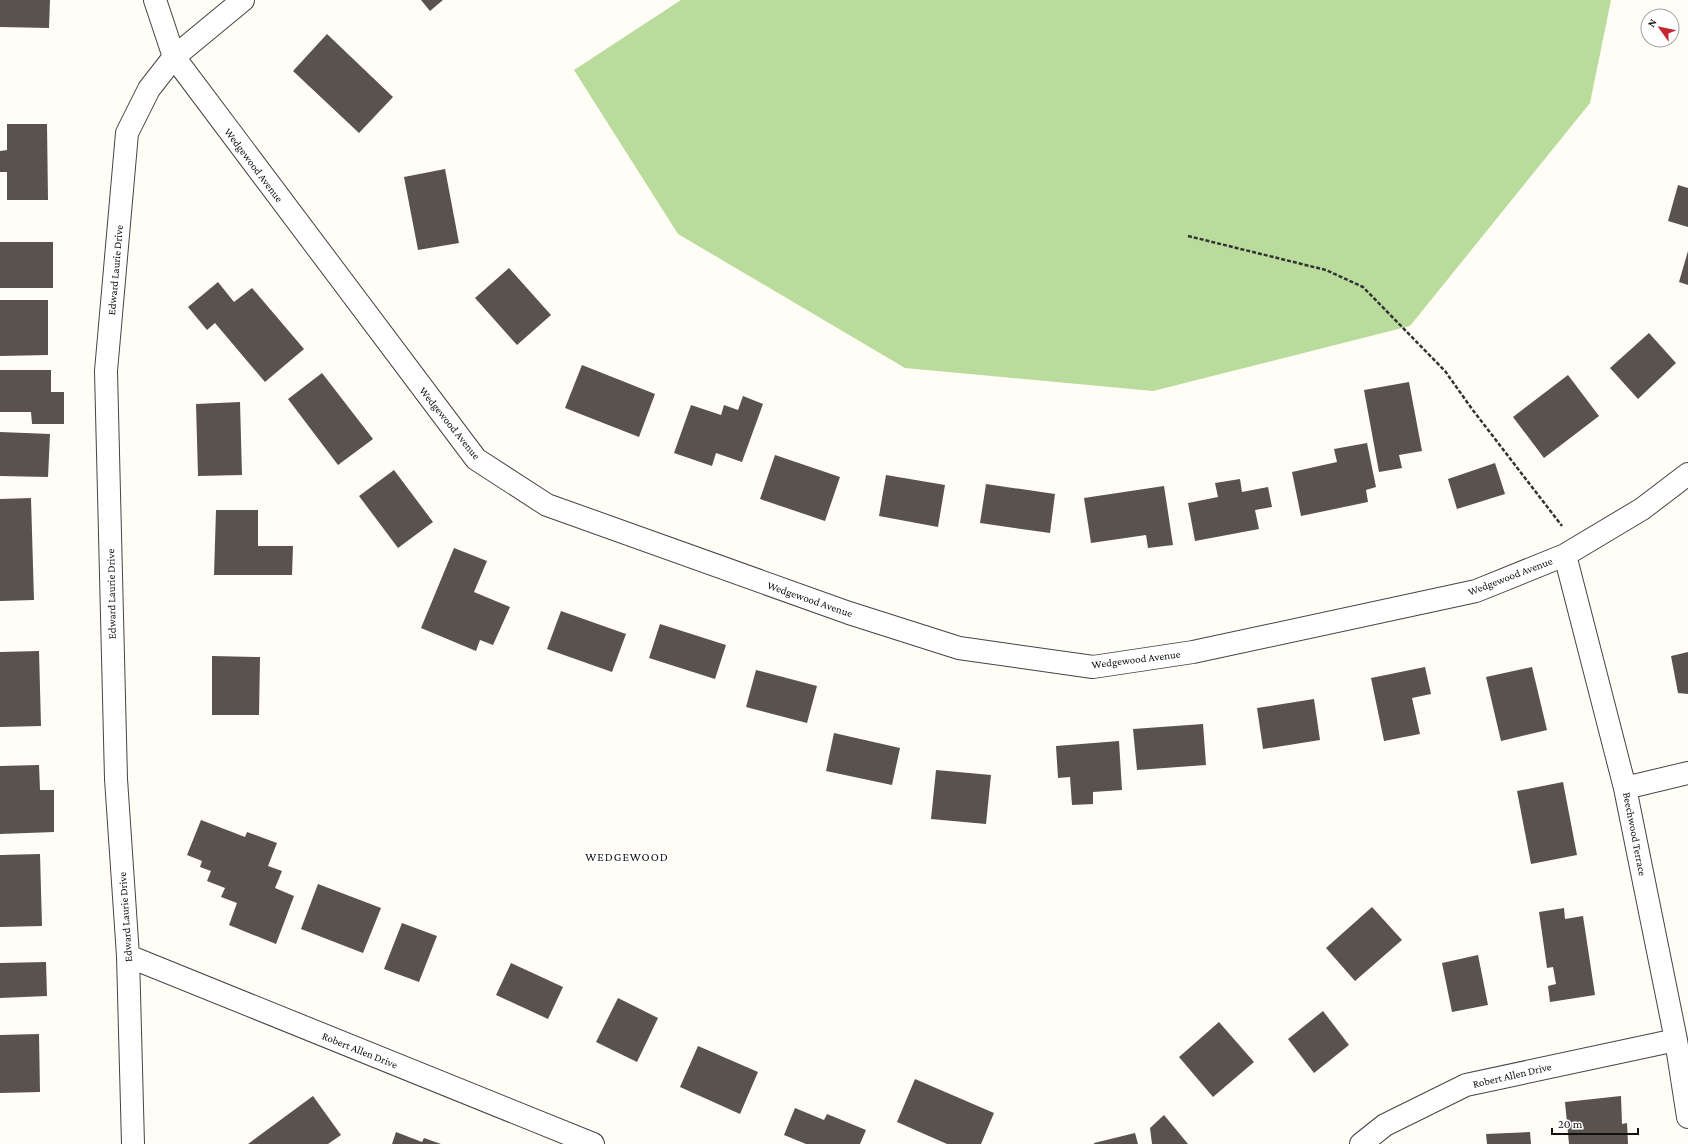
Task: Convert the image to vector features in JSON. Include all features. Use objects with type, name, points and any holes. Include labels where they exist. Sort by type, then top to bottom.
[{"type":"street","name":"Wedgewood Avenue","points":[[155,0],[174,57],[476,459],[554,508],[849,613],[958,648],[1093,667],[1193,652],[1476,591],[1572,551],[1642,509],[1688,474]]},
{"type":"street","name":"Edward Laurie Drive","points":[[133,1144],[128,956],[116,779],[106,371],[127,133],[148,89],[174,57],[243,0]]},
{"type":"street","name":"Beechwood Terrace","points":[[1572,551],[1625,788],[1676,1040],[1688,1117]]},
{"type":"street","points":[[1625,788],[1688,773]]},
{"type":"street","name":"Robert Allen Drive","points":[[128,956],[593,1144]]},
{"type":"street","name":"Robert Allen Drive","points":[[1361,1144],[1385,1125],[1466,1085],[1676,1040]]},
{"type":"path","points":[[1188,236],[1326,270],[1363,287],[1445,371],[1572,551]]},
{"type":"green space","points":[[681,0],[1611,0],[1590,103],[1410,326],[1153,391],[905,368],[678,234],[574,70]]},
{"type":"building","points":[[0,0],[50,0],[49,28],[0,27]]},
{"type":"building","points":[[421,0],[443,0],[430,11]]},
{"type":"building","points":[[327,34],[393,97],[359,133],[293,71]]},
{"type":"building","points":[[7,124],[47,124],[48,200],[7,200],[7,172],[0,172],[0,151],[7,150]]},
{"type":"building","points":[[445,169],[459,243],[418,250],[404,177]]},
{"type":"building","points":[[1678,185],[1688,188],[1688,227],[1668,221]]},
{"type":"building","points":[[0,242],[53,242],[53,288],[0,288]]},
{"type":"building","points":[[1688,251],[1688,285],[1679,282]]},
{"type":"building","points":[[509,268],[551,315],[517,345],[475,298]]},
{"type":"building","points":[[218,282],[234,302],[252,288],[304,349],[265,382],[215,323],[207,330],[188,307]]},
{"type":"building","points":[[0,300],[48,300],[48,355],[0,356]]},
{"type":"building","points":[[1649,333],[1676,363],[1638,399],[1610,368]]},
{"type":"building","points":[[582,365],[655,394],[639,437],[565,408]]},
{"type":"building","points":[[0,370],[51,370],[51,392],[64,392],[64,424],[32,424],[31,412],[0,412]]},
{"type":"building","points":[[322,373],[373,439],[338,465],[288,399]]},
{"type":"building","points":[[1568,375],[1599,416],[1544,458],[1513,417]]},
{"type":"building","points":[[1409,382],[1422,451],[1399,455],[1402,468],[1379,472],[1364,390]]},
{"type":"building","points":[[743,396],[763,404],[742,462],[716,453],[712,466],[674,453],[691,405],[721,415],[724,405],[738,410]]},
{"type":"building","points":[[240,402],[242,475],[198,476],[196,404]]},
{"type":"building","points":[[0,432],[50,434],[48,477],[0,476]]},
{"type":"building","points":[[1367,443],[1376,487],[1366,490],[1368,502],[1301,516],[1292,472],[1337,462],[1334,449]]},
{"type":"building","points":[[775,455],[840,477],[825,521],[760,499]]},
{"type":"building","points":[[1495,463],[1505,494],[1457,509],[1448,479]]},
{"type":"building","points":[[394,470],[433,522],[398,548],[359,496]]},
{"type":"building","points":[[886,475],[945,485],[938,527],[879,516]]},
{"type":"building","points":[[1240,479],[1242,492],[1268,487],[1272,507],[1255,510],[1259,529],[1195,541],[1188,503],[1218,497],[1215,483]]},
{"type":"building","points":[[986,484],[1055,494],[1050,533],[980,523]]},
{"type":"building","points":[[1164,486],[1173,545],[1148,548],[1146,535],[1091,543],[1084,498]]},
{"type":"building","points":[[31,498],[34,600],[0,601],[0,499]]},
{"type":"building","points":[[216,510],[258,510],[258,546],[293,546],[292,575],[214,575]]},
{"type":"building","points":[[454,548],[487,561],[474,592],[510,607],[493,645],[480,640],[476,651],[421,628]]},
{"type":"building","points":[[561,611],[626,634],[612,672],[547,649]]},
{"type":"building","points":[[660,624],[726,645],[715,679],[649,658]]},
{"type":"building","points":[[39,651],[41,726],[0,727],[0,652]]},
{"type":"building","points":[[1688,652],[1688,694],[1678,693],[1671,656]]},
{"type":"building","points":[[212,656],[260,657],[259,715],[212,715]]},
{"type":"building","points":[[1425,667],[1431,694],[1412,698],[1420,734],[1384,741],[1371,678]]},
{"type":"building","points":[[1532,667],[1547,730],[1501,741],[1486,677]]},
{"type":"building","points":[[756,670],[817,686],[807,723],[746,707]]},
{"type":"building","points":[[1314,699],[1320,740],[1263,749],[1257,708]]},
{"type":"building","points":[[1203,724],[1206,765],[1137,770],[1133,729]]},
{"type":"building","points":[[834,733],[900,748],[892,785],[826,771]]},
{"type":"building","points":[[1119,741],[1122,790],[1093,792],[1093,804],[1072,805],[1070,777],[1058,778],[1056,746]]},
{"type":"building","points":[[39,765],[40,790],[54,790],[54,832],[0,834],[0,766]]},
{"type":"building","points":[[936,770],[991,775],[986,824],[931,819]]},
{"type":"building","points":[[1563,782],[1577,855],[1531,864],[1517,791]]},
{"type":"building","points":[[201,820],[245,837],[247,832],[277,843],[268,866],[282,871],[275,888],[294,896],[276,944],[229,925],[237,903],[221,897],[225,888],[207,881],[211,871],[200,867],[202,861],[187,855]]},
{"type":"building","points":[[40,854],[42,926],[0,927],[0,855]]},
{"type":"building","points":[[318,884],[381,908],[363,953],[301,929]]},
{"type":"building","points":[[1372,907],[1402,940],[1355,981],[1326,948]]},
{"type":"building","points":[[1564,908],[1565,919],[1583,916],[1595,995],[1550,1002],[1548,986],[1556,984],[1553,967],[1547,968],[1539,912]]},
{"type":"building","points":[[402,923],[437,936],[419,982],[384,969]]},
{"type":"building","points":[[1478,955],[1488,1005],[1452,1012],[1442,963]]},
{"type":"building","points":[[46,962],[47,996],[0,998],[0,963]]},
{"type":"building","points":[[511,963],[563,987],[548,1019],[496,995]]},
{"type":"building","points":[[618,998],[658,1018],[637,1062],[596,1042]]},
{"type":"building","points":[[1323,1011],[1349,1045],[1314,1073],[1288,1039]]},
{"type":"building","points":[[1219,1022],[1254,1062],[1213,1097],[1179,1057]]},
{"type":"building","points":[[39,1034],[40,1092],[0,1093],[0,1035]]},
{"type":"building","points":[[698,1046],[758,1072],[740,1114],[680,1087]]},
{"type":"building","points":[[915,1079],[994,1113],[981,1144],[947,1144],[897,1122]]},
{"type":"building","points":[[313,1096],[341,1135],[328,1144],[248,1144]]},
{"type":"building","points":[[1621,1096],[1622,1124],[1627,1123],[1628,1144],[1569,1144],[1565,1102]]},
{"type":"building","points":[[795,1108],[824,1120],[827,1114],[866,1130],[860,1144],[806,1144],[784,1135]]},
{"type":"building","points":[[1164,1115],[1188,1144],[1152,1144],[1150,1128]]},
{"type":"building","points":[[396,1132],[422,1142],[424,1138],[441,1144],[392,1144]]},
{"type":"building","points":[[1530,1132],[1531,1144],[1487,1144],[1486,1134]]},
{"type":"building","points":[[1135,1133],[1138,1144],[1094,1144],[1094,1143]]},
{"type":"district","name":"WEDGEWOOD","points":[[627,857]]}]
